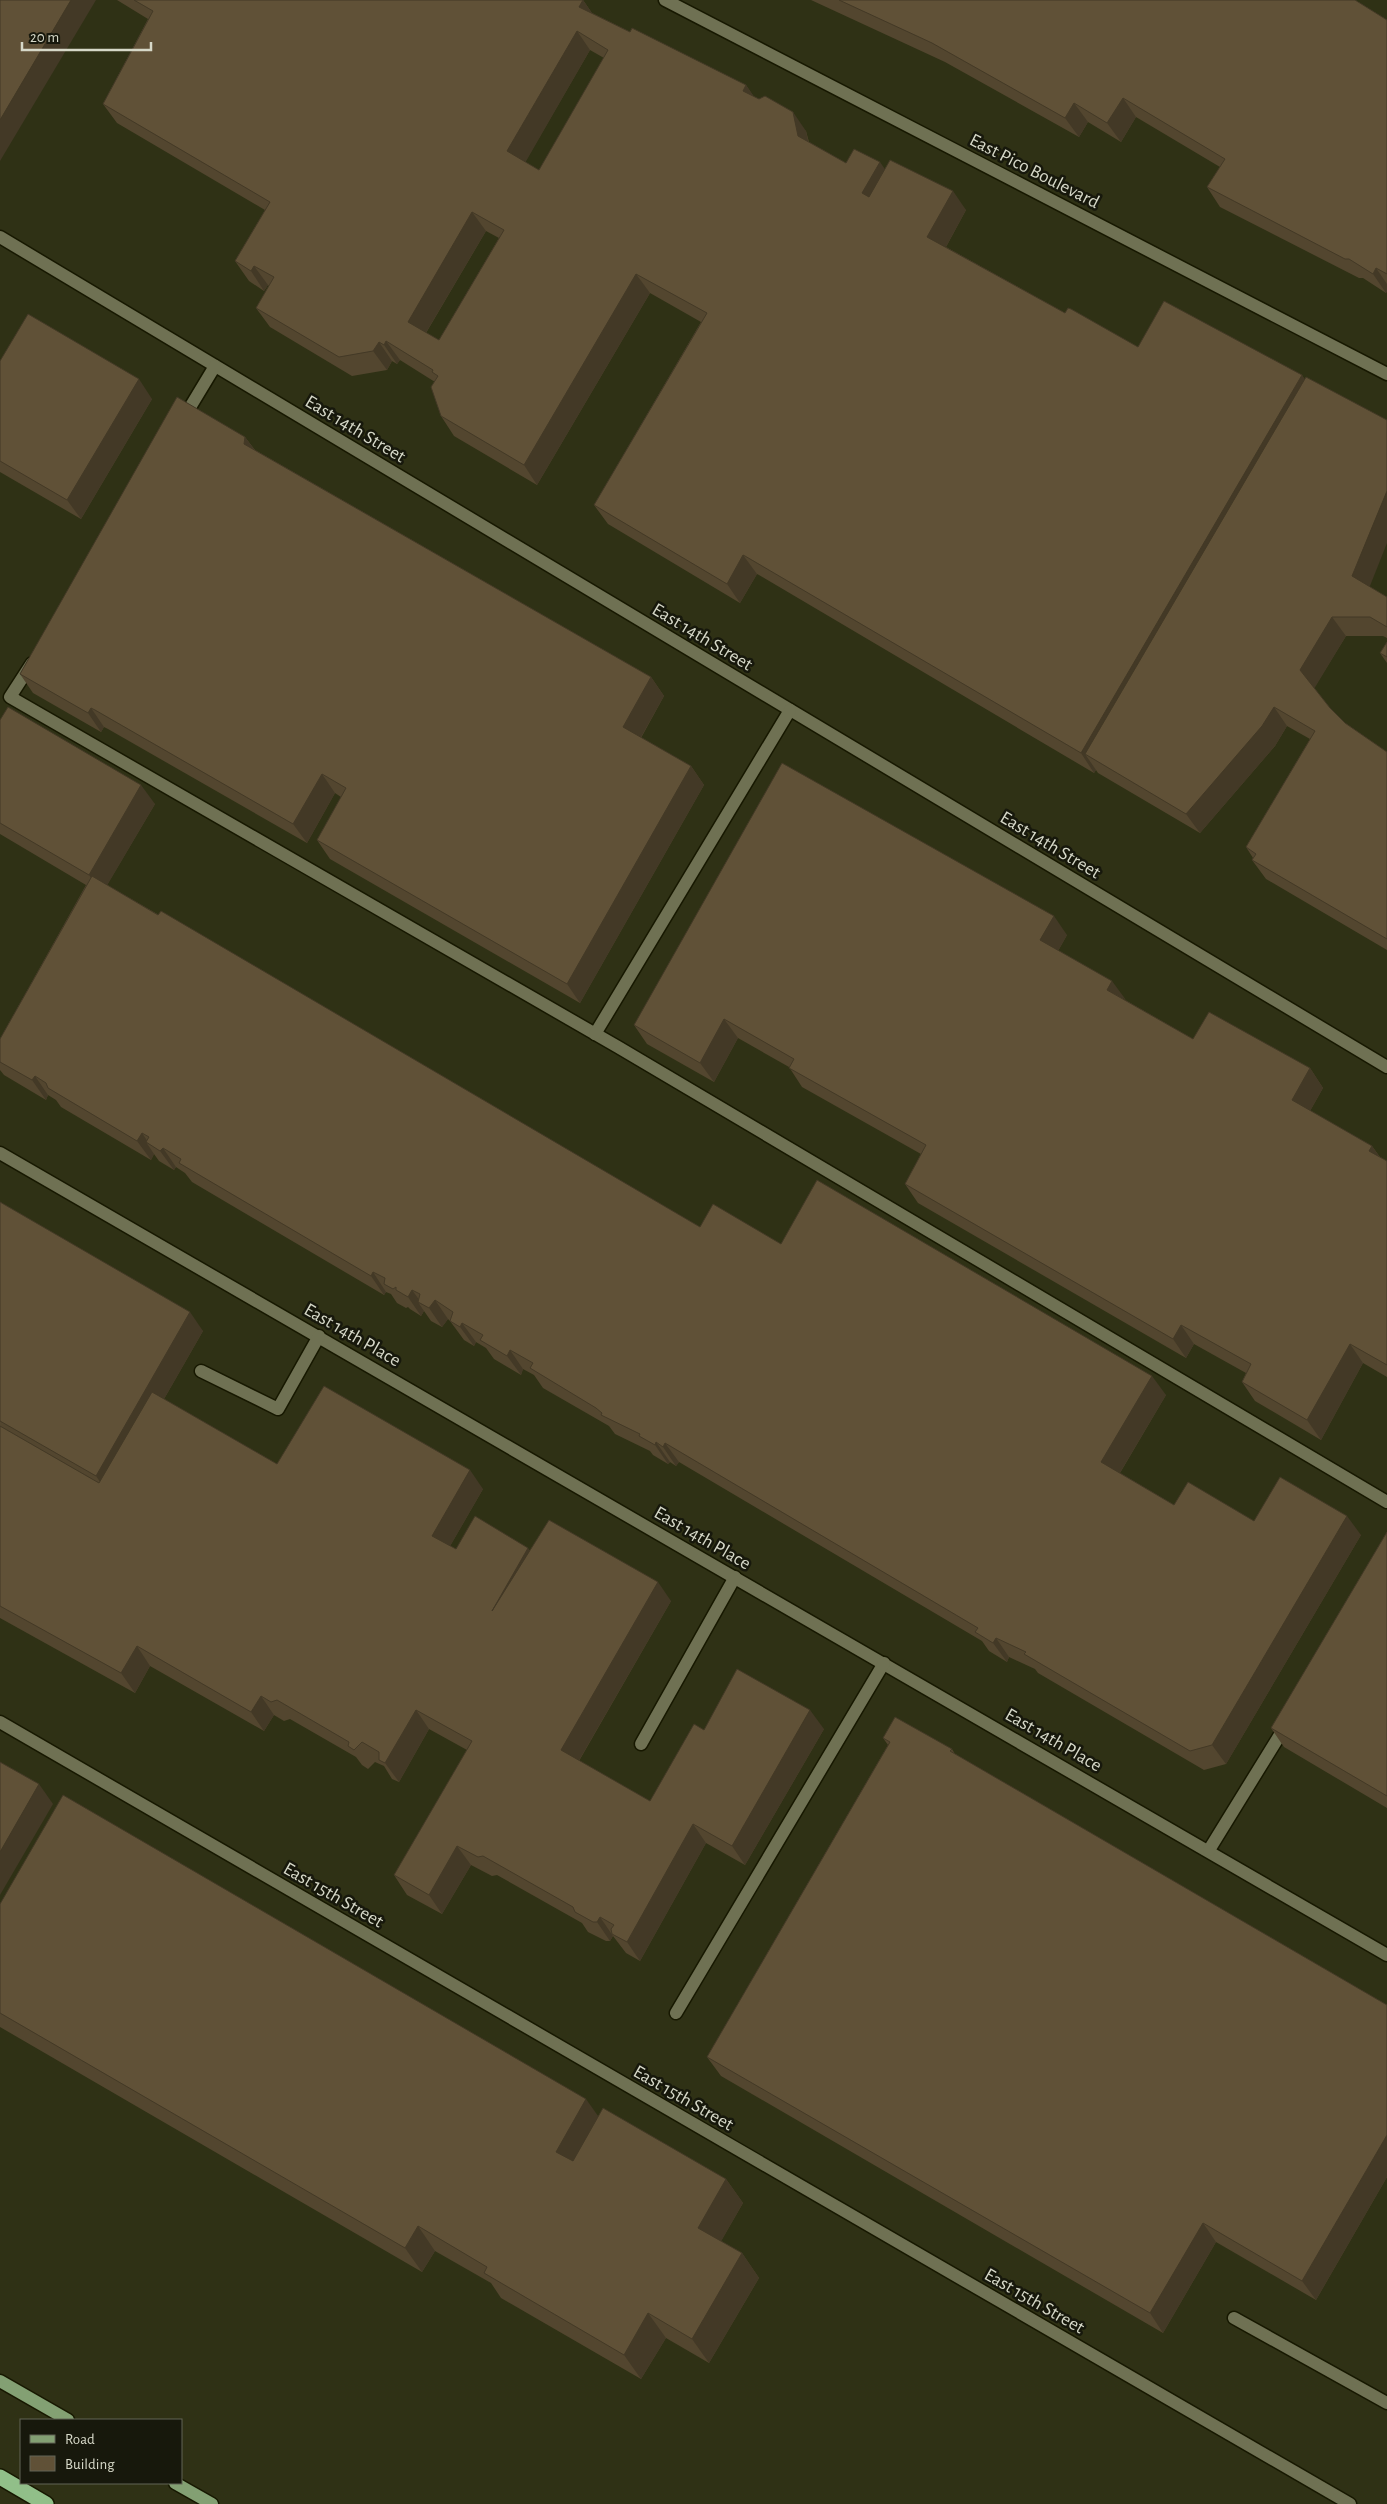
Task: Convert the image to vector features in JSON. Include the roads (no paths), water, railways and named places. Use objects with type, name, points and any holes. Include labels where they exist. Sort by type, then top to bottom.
[{"type":"highway","points":[[0,2477],[46,2504]]},
{"type":"main road","points":[[0,2381],[66,2419]]},
{"type":"main road","points":[[177,2484],[212,2504]]},
{"type":"street","name":"East Pico Boulevard","points":[[665,0],[1387,374]]},
{"type":"street","name":"East 14th Street","points":[[0,237],[1387,1067]]},
{"type":"street","points":[[175,431],[215,366]]},
{"type":"street","points":[[41,648],[10,697],[594,1034],[1387,1502]]},
{"type":"street","points":[[594,1034],[790,710]]},
{"type":"street","name":"East 14th Place","points":[[0,1153],[1209,1850],[1387,1955]]},
{"type":"street","points":[[202,1370],[278,1409],[319,1336]]},
{"type":"street","points":[[641,1744],[735,1577]]},
{"type":"street","points":[[676,2013],[884,1663]]},
{"type":"street","points":[[1209,1850],[1294,1710]]},
{"type":"street","name":"East 15th Street","points":[[0,1722],[1350,2504]]},
{"type":"street","points":[[1234,2318],[1387,2403]]}]
